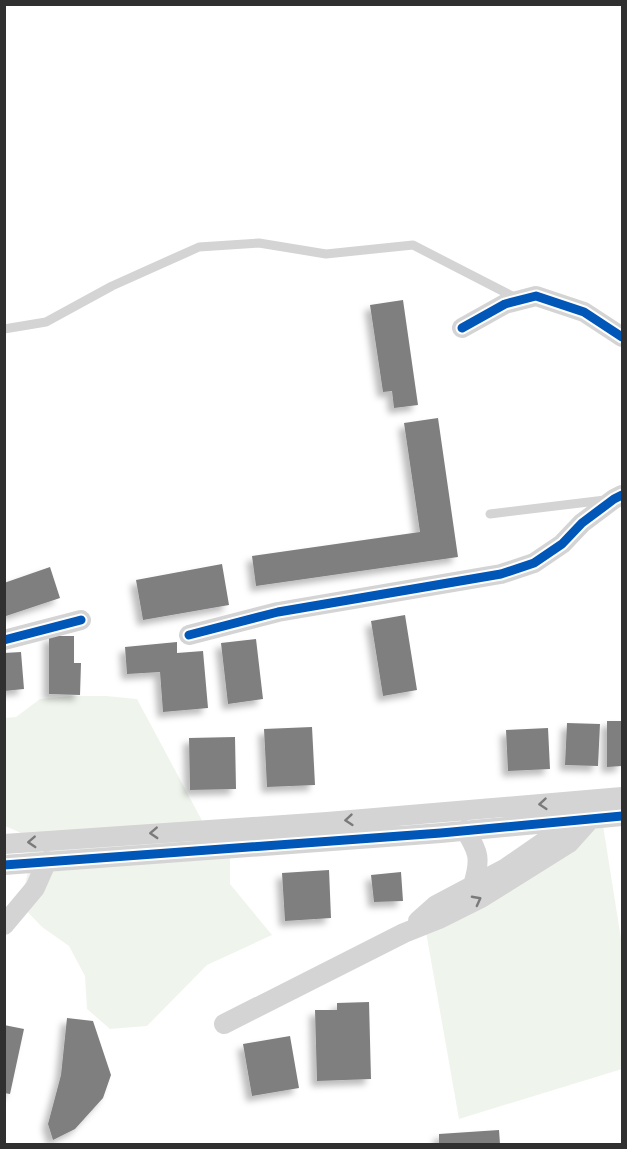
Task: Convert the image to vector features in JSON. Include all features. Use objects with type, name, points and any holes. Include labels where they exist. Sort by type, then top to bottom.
[{"type":"street","points":[[462,328],[505,304],[536,296],[584,312],[622,337]]},
{"type":"street","points":[[189,635],[278,612],[489,576],[534,563],[562,544],[582,523],[618,497]]},
{"type":"street","points":[[4,640],[81,620]]},
{"type":"street","points":[[4,865],[465,830],[597,807]]},
{"type":"street","points":[[404,933],[436,905],[506,868],[597,807]]},
{"type":"street","points":[[224,1024],[404,933],[481,898],[569,843],[597,807]]},
{"type":"street","points":[[4,844],[327,822],[597,807],[622,816]]},
{"type":"street","points":[[465,830],[478,851],[479,861],[473,885]]},
{"type":"street","points":[[4,925],[35,888],[47,861]]},
{"type":"lane","points":[[4,329],[46,322],[112,286],[199,247],[259,243],[326,254],[413,246],[520,300]]},
{"type":"lane","points":[[490,514],[618,497]]},
{"type":"shaded area","points":[[71,696],[137,699],[206,828],[230,855],[230,884],[272,935],[207,965],[147,1026],[110,1029],[87,1009],[85,976],[69,946],[42,927],[20,904],[28,872],[30,837],[5,826],[5,718],[16,717],[40,699]]},
{"type":"shaded area","points":[[602,819],[622,945],[622,1069],[459,1119],[426,932]]},
{"type":"building","points":[[403,300],[418,405],[394,408],[392,391],[383,392],[370,305]]},
{"type":"building","points":[[438,418],[458,557],[256,586],[252,556],[420,532],[404,423]]},
{"type":"building","points":[[222,564],[229,605],[143,620],[136,580]]},
{"type":"building","points":[[50,567],[60,598],[6,616],[4,583]]},
{"type":"building","points":[[405,615],[417,690],[383,696],[371,621]]},
{"type":"building","points":[[49,636],[74,636],[74,663],[81,663],[80,695],[49,694]]},
{"type":"building","points":[[256,639],[263,699],[228,704],[221,643]]},
{"type":"building","points":[[177,642],[177,653],[203,651],[208,708],[163,712],[160,672],[127,674],[125,647]]},
{"type":"building","points":[[21,652],[24,689],[4,691],[4,653]]},
{"type":"building","points":[[607,721],[622,721],[622,766],[607,767]]},
{"type":"building","points":[[567,723],[600,724],[598,766],[565,765]]},
{"type":"building","points":[[312,727],[315,785],[267,787],[264,729]]},
{"type":"building","points":[[548,728],[550,769],[508,771],[506,730]]},
{"type":"building","points":[[235,737],[236,789],[190,790],[189,738]]},
{"type":"building","points":[[329,870],[331,918],[285,921],[282,873]]},
{"type":"building","points":[[401,872],[403,901],[374,902],[371,875]]},
{"type":"building","points":[[369,1002],[371,1079],[317,1081],[315,1010],[337,1010],[337,1003]]},
{"type":"building","points":[[67,1018],[93,1021],[111,1075],[103,1098],[75,1129],[53,1140],[48,1124],[61,1075]]},
{"type":"building","points":[[4,1025],[24,1029],[10,1094],[4,1093]]},
{"type":"building","points":[[290,1036],[299,1088],[252,1096],[243,1044]]},
{"type":"building","points":[[499,1130],[500,1144],[439,1144],[439,1134]]},
{"type":"cycle path","points":[[462,328],[505,304],[536,296],[584,312],[622,337]]},
{"type":"cycle path","points":[[189,635],[278,612],[501,574],[534,563],[562,544],[582,523],[622,495]]},
{"type":"cycle path","points":[[4,640],[81,620]]},
{"type":"cycle path","points":[[4,865],[441,833],[622,816]]}]
